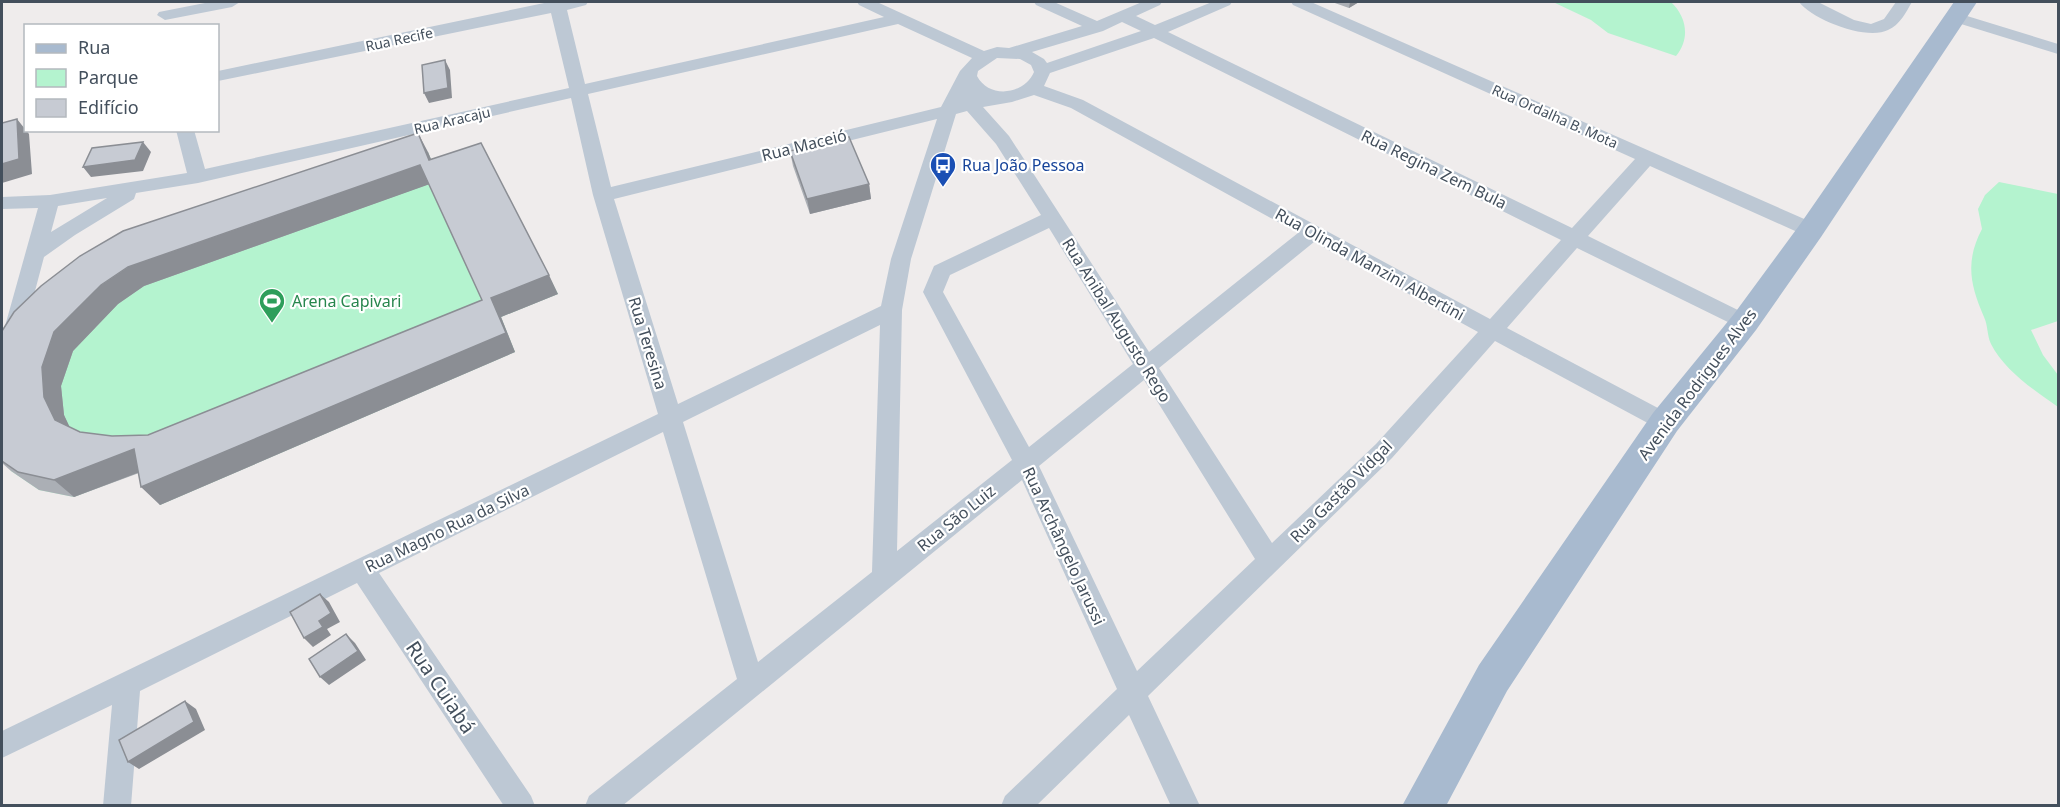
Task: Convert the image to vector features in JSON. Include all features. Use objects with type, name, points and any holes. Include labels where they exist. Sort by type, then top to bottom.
[{"type":"main road","name":"Avenida Rodrigues Alves","points":[[1423,806],[1493,678],[1665,422],[1745,322],[1811,230],[1959,9]]},
{"type":"street","points":[[165,14],[232,2]]},
{"type":"street","name":"Rua Recife","points":[[219,76],[557,4],[580,2]]},
{"type":"street","points":[[865,2],[901,18],[973,69],[975,88],[988,94],[1004,97],[1021,95],[1040,78],[1073,62],[1155,32],[1224,2]]},
{"type":"street","points":[[1042,2],[1097,27]]},
{"type":"street","points":[[1014,52],[1097,27],[1154,2]]},
{"type":"street","name":"Rua Ordalha B. Mota","points":[[1299,2],[1811,230]]},
{"type":"street","points":[[1807,2],[1858,27],[1876,29],[1890,22],[1904,2]]},
{"type":"street","name":"Rua Teresina","points":[[557,4],[603,195],[751,682]]},
{"type":"street","points":[[1959,9],[2058,49]]},
{"type":"street","name":"Rua Regina Zem Bula","points":[[1123,16],[1745,322]]},
{"type":"street","name":"Rua Aracaju","points":[[2,203],[50,201],[198,177],[901,18]]},
{"type":"street","points":[[884,576],[891,310],[901,259],[949,109],[973,69],[997,52],[1014,52],[1038,62],[1040,78]]},
{"type":"street","points":[[972,106],[973,69]]},
{"type":"street","name":"Rua Olinda Manzini Albertini","points":[[1040,78],[1077,104],[1314,231],[1491,331],[1665,422]]},
{"type":"street","name":"Rua Maceió","points":[[603,195],[1004,97]]},
{"type":"street","name":"Rua Anibal Augusto Rego","points":[[972,106],[1003,140],[1270,561]]},
{"type":"street","points":[[185,132],[198,177]]},
{"type":"street","name":"Rua Gastão Vidgal","points":[[1015,806],[1384,451],[1647,157]]},
{"type":"street","points":[[35,254],[100,209],[144,186]]},
{"type":"street","points":[[2,374],[50,201]]},
{"type":"street","name":"Rua Archângelo Jarussi","points":[[1052,218],[941,271],[933,292],[1025,462],[1186,806]]},
{"type":"street","name":"Rua São Luiz","points":[[599,806],[1314,231]]},
{"type":"street","name":"Rua Magno Rua da Silva","points":[[2,745],[891,310]]},
{"type":"street","name":"Rua Cuiabá","points":[[362,569],[521,806]]},
{"type":"street","points":[[117,806],[127,684]]},
{"type":"green space","points":[[1553,2],[1671,2],[1683,20],[1684,42],[1676,56],[1608,33],[1591,20]]},
{"type":"green space","name":"Arena Capivari","points":[[428,152],[439,179],[490,162],[558,294],[501,317],[515,352],[160,505],[153,467],[74,497],[39,490],[11,471],[2,449],[33,331]]},
{"type":"green space","points":[[1999,182],[2058,194],[2058,321],[2031,330],[2043,355],[2058,375],[2058,407],[2021,379],[1997,354],[1990,341],[1975,294],[1971,262],[1982,229],[1978,209],[1985,195]]},
{"type":"building","points":[[445,60],[448,88],[424,93],[422,65]]},
{"type":"building","points":[[17,119],[19,159],[2,164],[2,123]]},
{"type":"building","points":[[418,133],[429,160],[481,143],[549,275],[491,298],[506,333],[141,487],[134,449],[54,480],[18,472],[2,461],[2,331],[14,312],[41,286],[80,256],[123,231]],"holes":[[[420,165],[482,300],[148,435],[112,436],[80,432],[55,420],[44,397],[42,367],[54,332],[101,285],[128,267]]]},
{"type":"building","points":[[849,137],[869,184],[807,199],[790,151]]},
{"type":"building","points":[[143,142],[135,160],[83,167],[92,148]]},
{"type":"building","points":[[320,594],[331,613],[319,621],[323,627],[304,638],[290,612]]},
{"type":"building","points":[[346,634],[358,651],[320,677],[309,659]]},
{"type":"building","points":[[185,701],[194,722],[128,762],[119,740]]},
{"type":"place","name":"Rua João Pessoa","points":[[943,188]]},
{"type":"place","name":"Arena Capivari","points":[[272,324]]}]
